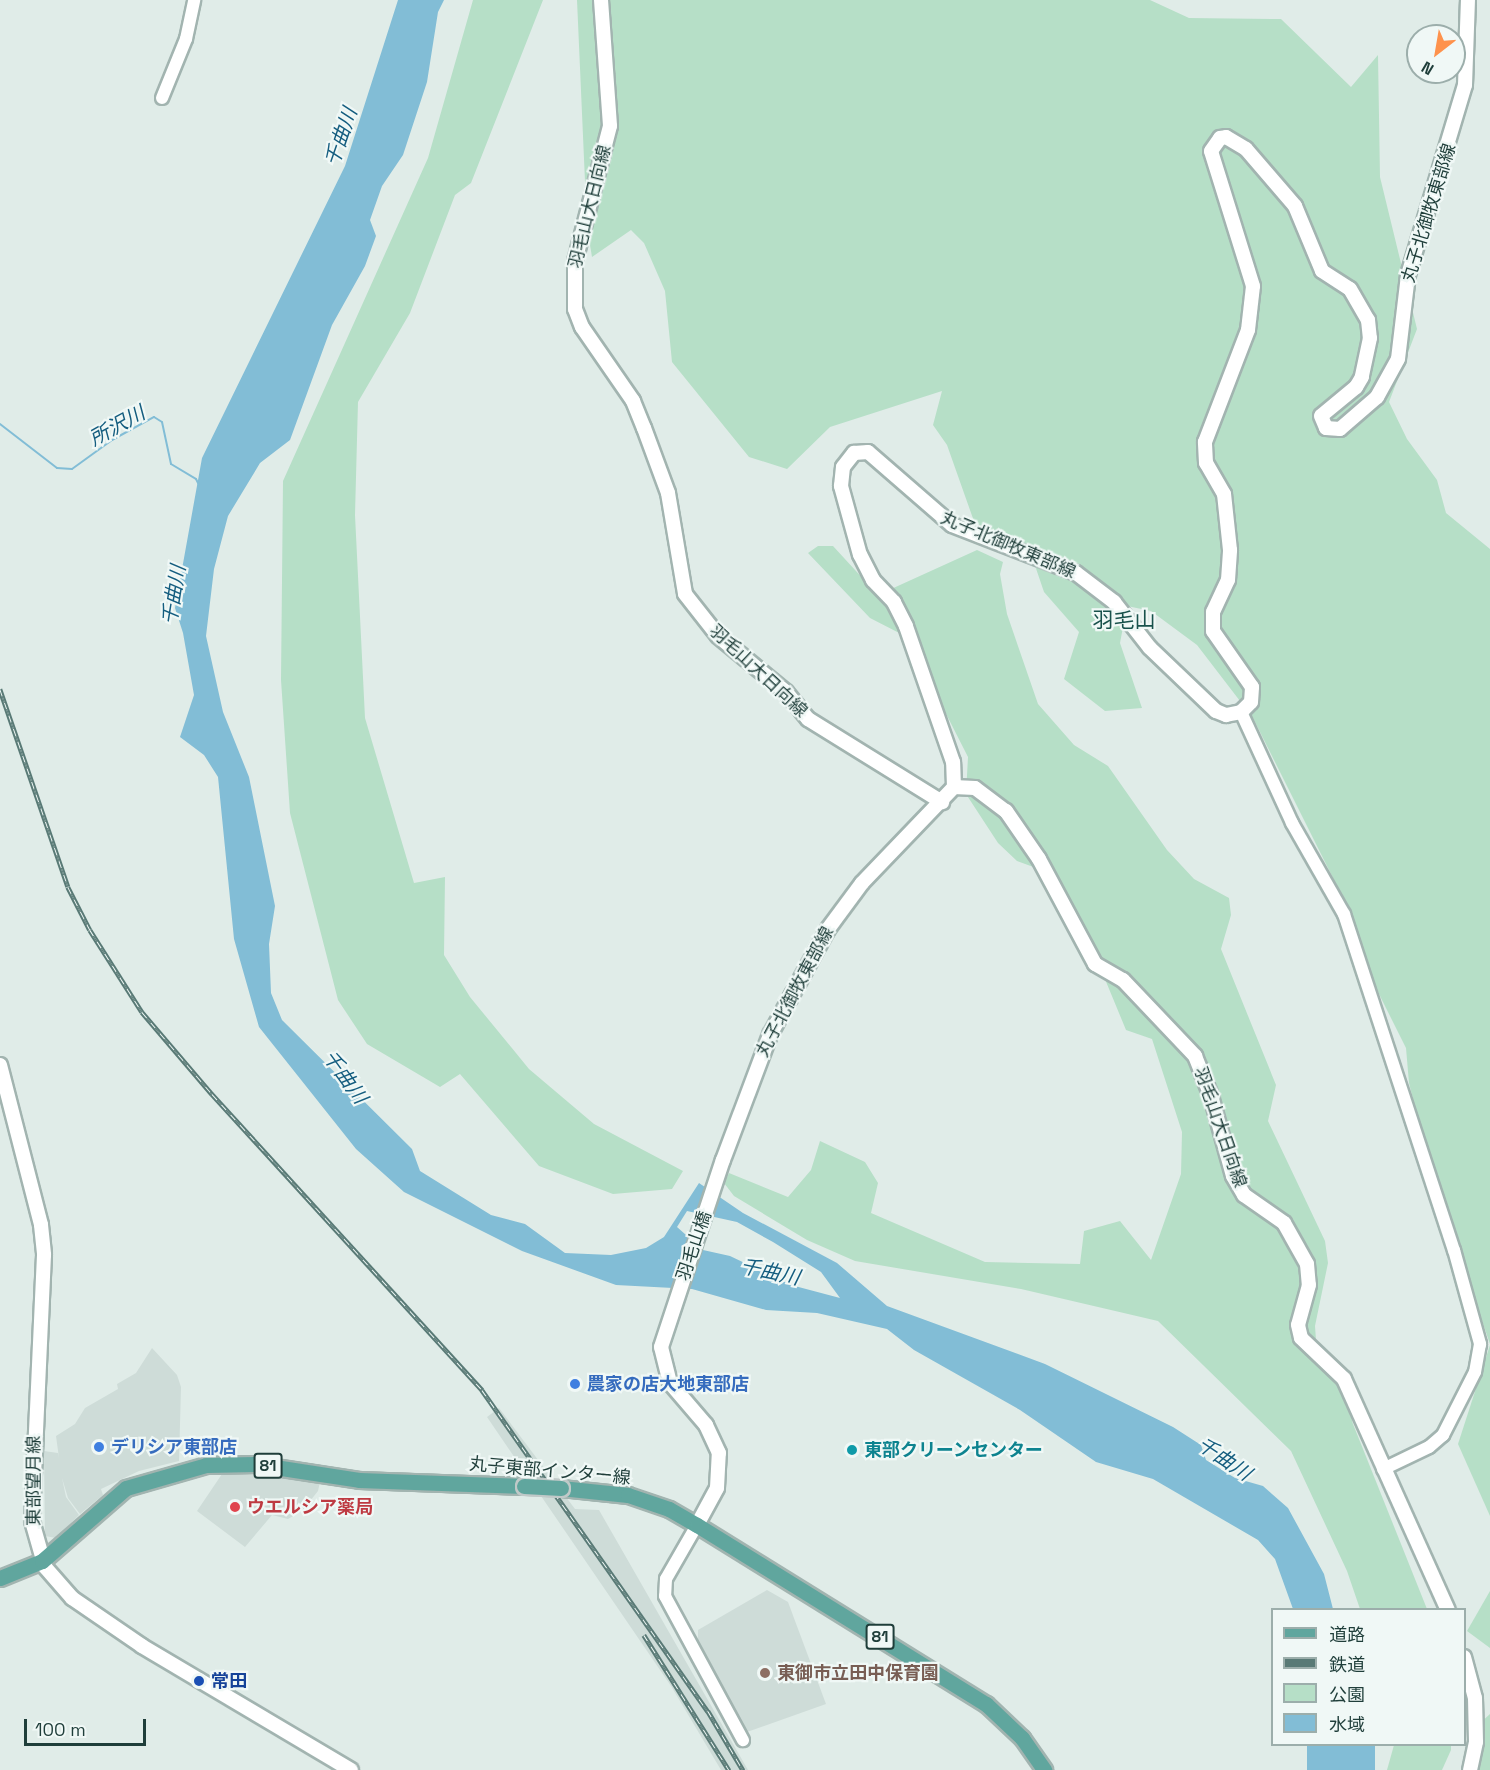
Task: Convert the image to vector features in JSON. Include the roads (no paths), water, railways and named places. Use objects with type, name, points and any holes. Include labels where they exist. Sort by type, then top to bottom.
[{"type":"main road","name":"羽毛山大日向線","points":[[601,0],[610,126],[575,261],[575,309],[582,327],[633,401],[644,428],[668,493],[685,594],[718,636],[786,692],[808,719],[819,723],[942,802]]},
{"type":"main road","name":"丸子北御牧東部線","points":[[718,1176],[759,1059],[831,924],[862,883],[954,787],[953,762],[906,626],[894,602],[873,580],[864,563],[845,502],[843,467],[848,458],[860,450],[876,457],[928,507],[952,525],[1076,573],[1093,584],[1113,602],[1150,648],[1210,706],[1227,715],[1241,712],[1251,702],[1252,687],[1213,631],[1213,612],[1227,580],[1230,550],[1224,494],[1206,463],[1205,442],[1248,330],[1253,286],[1211,151],[1220,138],[1226,137],[1246,149],[1295,206],[1322,271],[1350,289],[1368,320],[1370,338],[1362,376],[1356,387],[1321,416],[1326,428],[1340,429],[1377,397],[1398,359],[1408,275],[1465,85],[1468,0]]},
{"type":"main road","name":"羽毛山大日向線","points":[[954,787],[975,788],[1006,811],[1039,859],[1095,964],[1129,986],[1195,1056],[1211,1096],[1233,1176],[1244,1195],[1284,1223],[1307,1264],[1309,1285],[1298,1325],[1301,1338],[1344,1379],[1447,1608]]},
{"type":"main road","name":"東部望月線","points":[[0,1065],[41,1225],[44,1255],[32,1521],[42,1561],[72,1598],[114,1627],[351,1770]]},
{"type":"main road","name":"羽毛山橋","points":[[697,1525],[717,1488],[719,1453],[706,1425],[665,1373],[661,1347],[669,1315],[718,1176]]},
{"type":"main road","name":"丸子東部インター線","points":[[0,1578],[42,1561],[126,1488],[206,1465],[255,1464],[359,1480],[561,1488],[628,1495],[663,1507],[697,1525],[986,1704],[1018,1733],[1044,1770]]},
{"type":"main road","points":[[1466,1664],[1475,1698],[1476,1742],[1470,1770]]},
{"type":"street","points":[[162,98],[186,39],[194,0]]},
{"type":"street","points":[[1241,712],[1293,823],[1344,914],[1454,1250],[1480,1344],[1475,1372],[1443,1435],[1429,1447],[1383,1469]]},
{"type":"street","points":[[697,1525],[666,1579],[665,1596],[743,1740]]},
{"type":"water","points":[[398,0],[444,0],[438,12],[427,82],[403,155],[382,186],[370,220],[376,236],[365,266],[332,325],[290,440],[260,463],[228,516],[214,569],[206,636],[223,712],[249,777],[275,906],[269,944],[271,993],[282,1020],[412,1149],[420,1171],[491,1215],[525,1224],[565,1253],[611,1255],[646,1248],[664,1237],[699,1183],[743,1213],[837,1263],[887,1306],[1045,1364],[1173,1427],[1201,1445],[1206,1460],[1235,1478],[1263,1486],[1288,1508],[1324,1574],[1333,1608],[1293,1608],[1275,1559],[1258,1540],[1153,1479],[1096,1462],[1020,1410],[914,1350],[887,1329],[817,1313],[766,1310],[692,1289],[616,1285],[522,1251],[404,1192],[356,1149],[259,1027],[234,939],[218,777],[204,755],[180,737],[194,695],[183,633],[175,608],[202,458],[345,166]],"holes":[[[687,1211],[737,1222],[821,1272],[840,1298],[791,1285],[730,1256],[703,1250],[677,1227]]]},
{"type":"water","points":[[1307,1746],[1375,1746],[1375,1770],[1307,1770]]},
{"type":"waterway","name":"所沢川","points":[[0,424],[57,468],[72,469],[112,440],[154,417],[162,422],[171,464],[196,479],[199,485]]},
{"type":"railway","points":[[0,689],[68,887],[90,930],[142,1012],[212,1094],[482,1390],[708,1711],[743,1770]]},
{"type":"railway","points":[[644,1635],[729,1770]]},
{"type":"place","name":"農家の店大地東部店","points":[[575,1384]]},
{"type":"place","name":"デリシア東部店","points":[[99,1447]]},
{"type":"place","name":"東部クリーンセンター","points":[[852,1450]]},
{"type":"place","name":"ウエルシア薬局","points":[[235,1507]]},
{"type":"place","name":"東御市立田中保育園","points":[[765,1673]]},
{"type":"place","name":"常田","points":[[199,1681]]},
{"type":"district","name":"羽毛山","points":[[1124,620]]},
{"type":"water label","name":"千曲川","points":[[341,137]]},
{"type":"water label","name":"千曲川","points":[[174,595]]},
{"type":"water label","name":"千曲川","points":[[345,1077]]},
{"type":"water label","name":"千曲川","points":[[770,1272]]},
{"type":"water label","name":"千曲川","points":[[1224,1459]]}]
